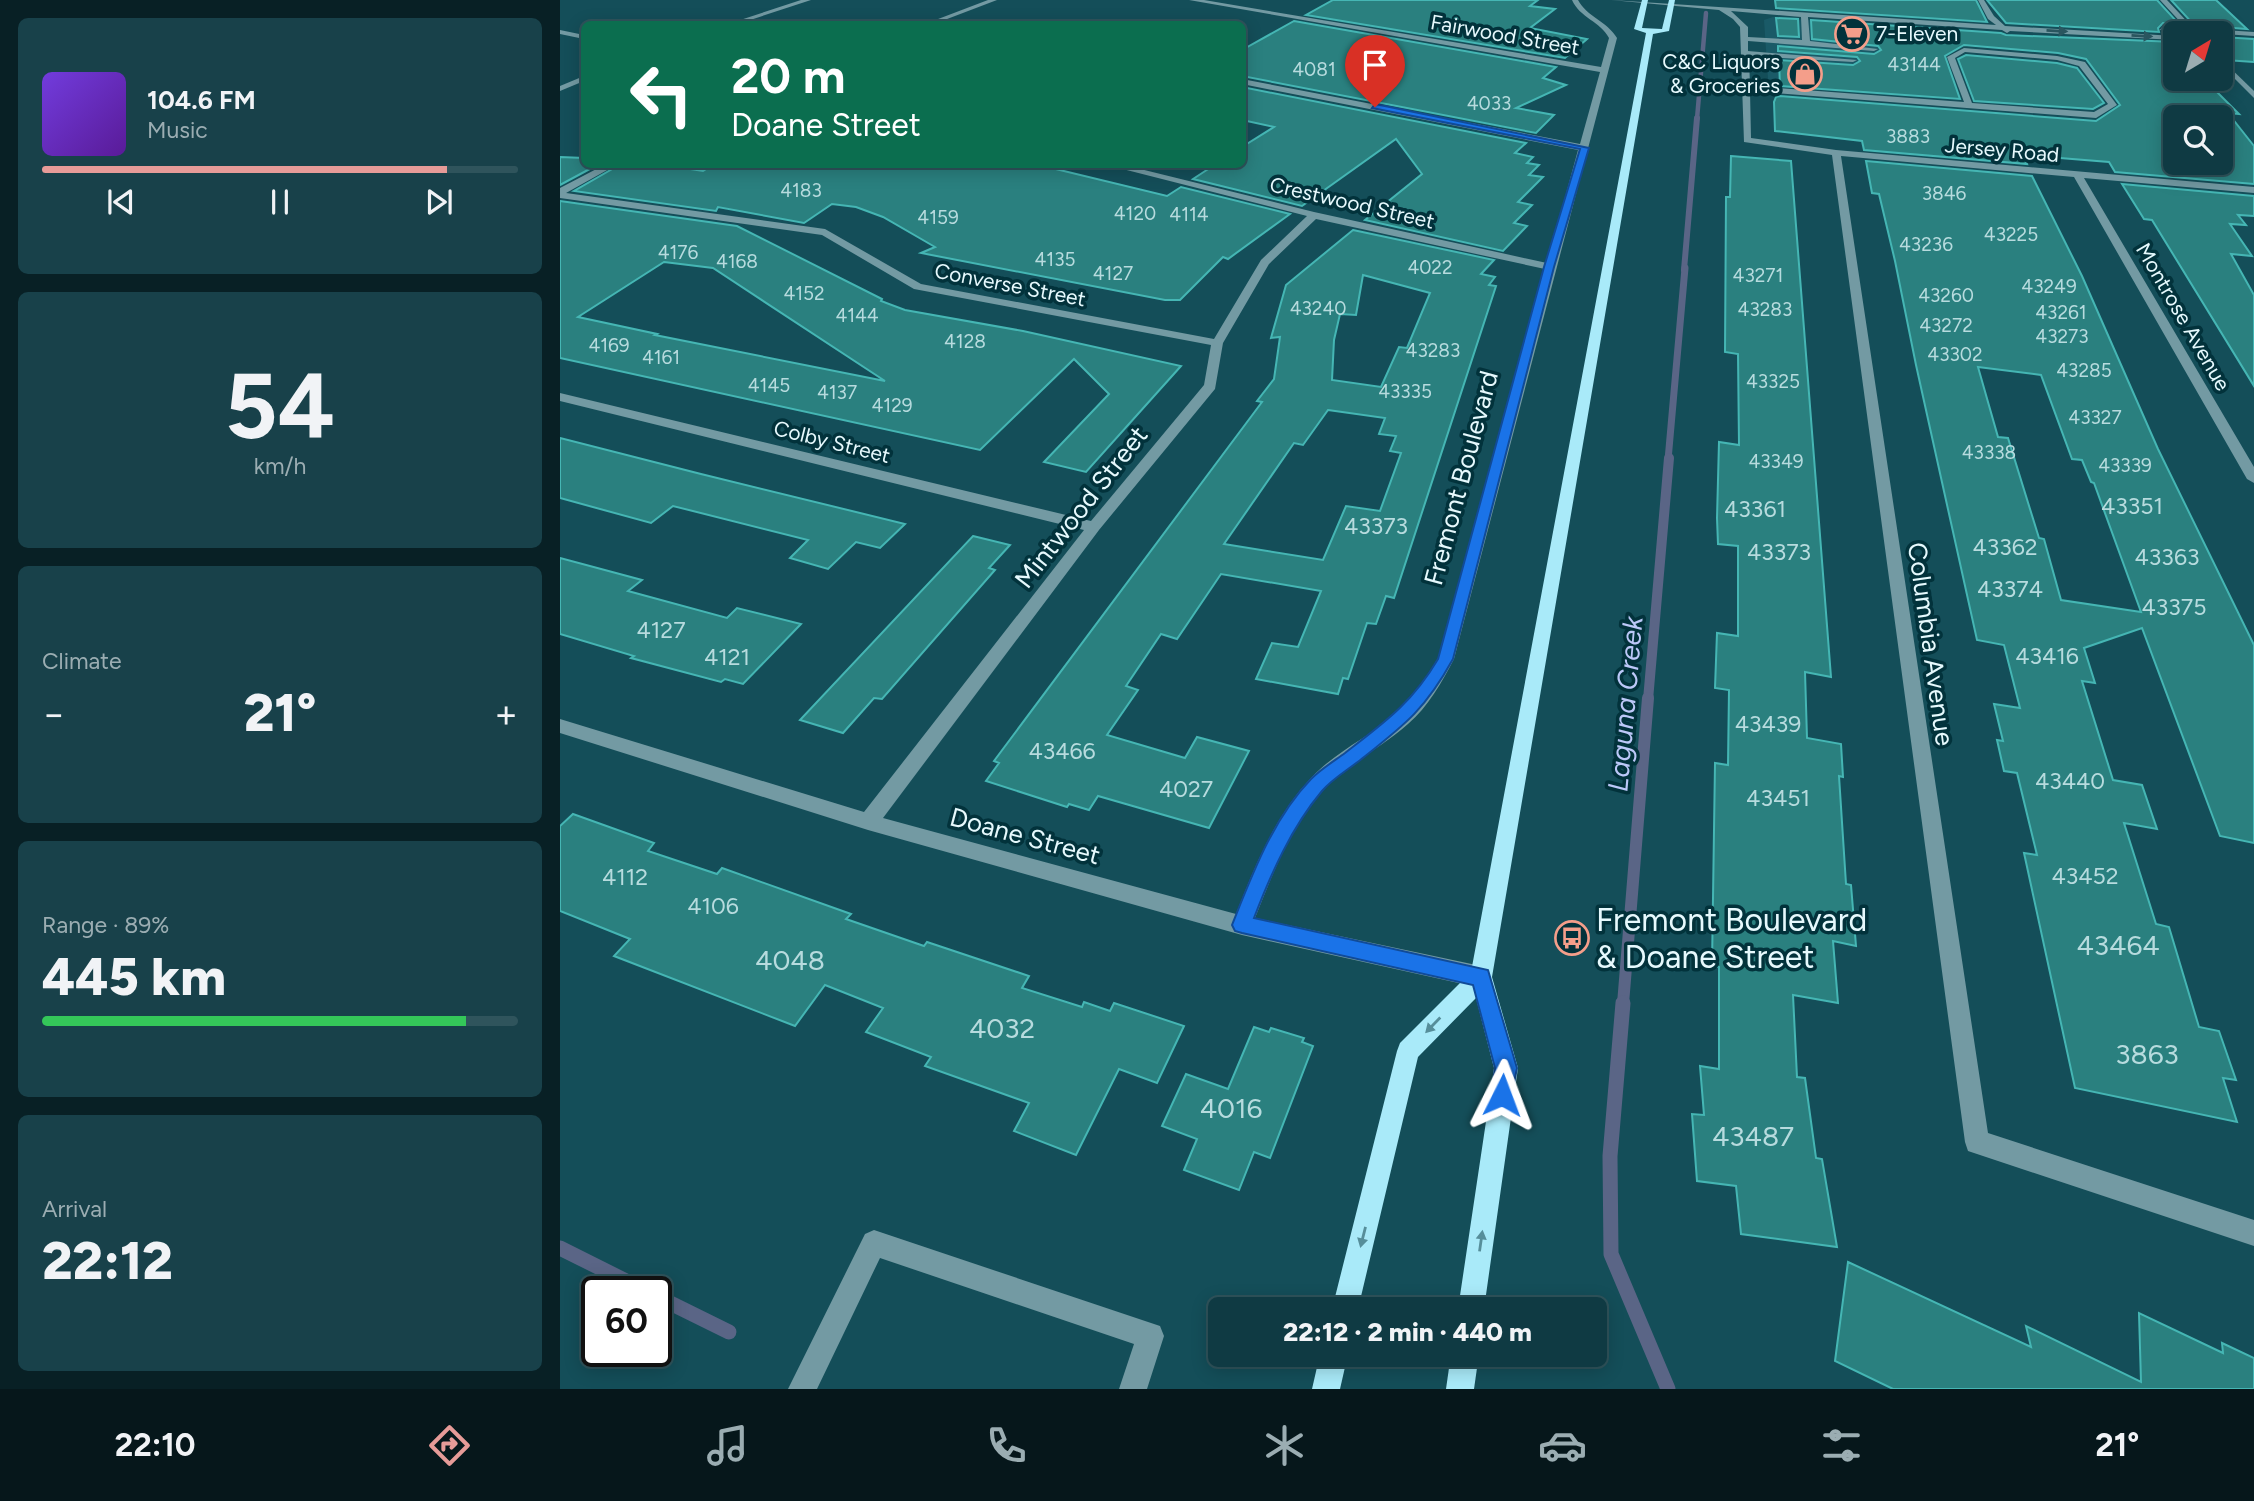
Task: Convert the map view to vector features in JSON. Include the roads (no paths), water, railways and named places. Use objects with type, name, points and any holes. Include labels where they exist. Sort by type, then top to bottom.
[{"type":"main road","points":[[1644,1],[1638,29],[1650,32],[1665,31],[1671,2]]},
{"type":"main road","points":[[1473,1297],[1506,1068],[1481,977],[1650,32]]},
{"type":"main road","points":[[1348,1297],[1408,1051],[1481,977]]},
{"type":"main road","points":[[1326,1389],[1331,1367]]},
{"type":"main road","points":[[1460,1389],[1463,1367]]},
{"type":"street","points":[[742,21],[808,0]]},
{"type":"street","points":[[938,21],[994,0]]},
{"type":"street","name":"Fairwood Street","points":[[1192,0],[1605,70]]},
{"type":"street","name":"Fremont Boulevard","points":[[1242,925],[1263,871],[1290,821],[1317,784],[1403,718],[1427,691],[1446,659],[1549,267],[1614,38],[1611,32],[1583,13],[1575,0]]},
{"type":"street","points":[[1614,0],[2163,37]]},
{"type":"street","points":[[1727,0],[1771,3]]},
{"type":"street","points":[[1981,0],[1991,17],[2005,28],[2022,54]]},
{"type":"street","points":[[2163,0],[2183,21]]},
{"type":"street","points":[[1722,9],[1736,17],[1744,27],[1747,88],[2096,115],[2113,105],[2082,65],[2057,58],[1964,50],[1951,57],[1969,104]]},
{"type":"street","points":[[1744,27],[1766,12]]},
{"type":"street","points":[[1804,15],[1805,43]]},
{"type":"street","points":[[1977,16],[2002,18]]},
{"type":"street","points":[[2067,22],[2163,30]]},
{"type":"street","points":[[560,32],[581,36]]},
{"type":"street","points":[[2233,33],[2254,34]]},
{"type":"street","points":[[1744,39],[1874,49]]},
{"type":"street","points":[[2233,42],[2254,43]]},
{"type":"street","points":[[1745,53],[1853,60]]},
{"type":"street","points":[[2233,74],[2254,96]]},
{"type":"street","points":[[560,89],[581,79]]},
{"type":"street","points":[[1246,82],[1584,148]]},
{"type":"street","name":"Jersey Road","points":[[1747,88],[1747,140],[1836,153],[2254,190]]},
{"type":"street","name":"Columbia Avenue","points":[[1836,153],[1977,1142],[2254,1233]]},
{"type":"street","points":[[560,193],[607,168]]},
{"type":"street","name":"Crestwood Street","points":[[1123,168],[1314,215],[1549,267]]},
{"type":"street","name":"Montrose Avenue","points":[[2078,175],[2254,479]]},
{"type":"street","name":"Converse Street","points":[[560,193],[825,232],[918,287],[1217,343]]},
{"type":"street","name":"Mintwood Street","points":[[868,822],[1094,527],[1210,386],[1217,343],[1265,262],[1314,215]]},
{"type":"street","name":"Colby Street","points":[[560,397],[1094,527]]},
{"type":"street","points":[[2232,440],[2254,443]]},
{"type":"street","name":"Doane Street","points":[[560,726],[868,822],[1242,925],[1481,977]]},
{"type":"street","points":[[802,1389],[874,1242],[1150,1336],[1133,1389]]},
{"type":"waterway","name":"Laguna Creek","points":[[1697,119],[1706,13]]},
{"type":"waterway","name":"Laguna Creek","points":[[1684,270],[1697,118]]},
{"type":"waterway","name":"Laguna Creek","points":[[1668,460],[1685,268]]},
{"type":"waterway","name":"Laguna Creek","points":[[1648,700],[1669,458]]},
{"type":"waterway","name":"Laguna Creek","points":[[1623,1004],[1648,698]]},
{"type":"waterway","name":"Laguna Creek","points":[[1623,1003],[1610,1156],[1611,1254],[1668,1389]]},
{"type":"waterway","points":[[560,1248],[616,1276]]},
{"type":"waterway","points":[[672,1304],[729,1332]]},
{"type":"place","name":"7-Eleven","points":[[1852,34]]},
{"type":"place","name":"C&C Liquors & Groceries","points":[[1805,74]]},
{"type":"place","name":"Fremont Boulevard & Doane Street","points":[[1572,938]]}]
